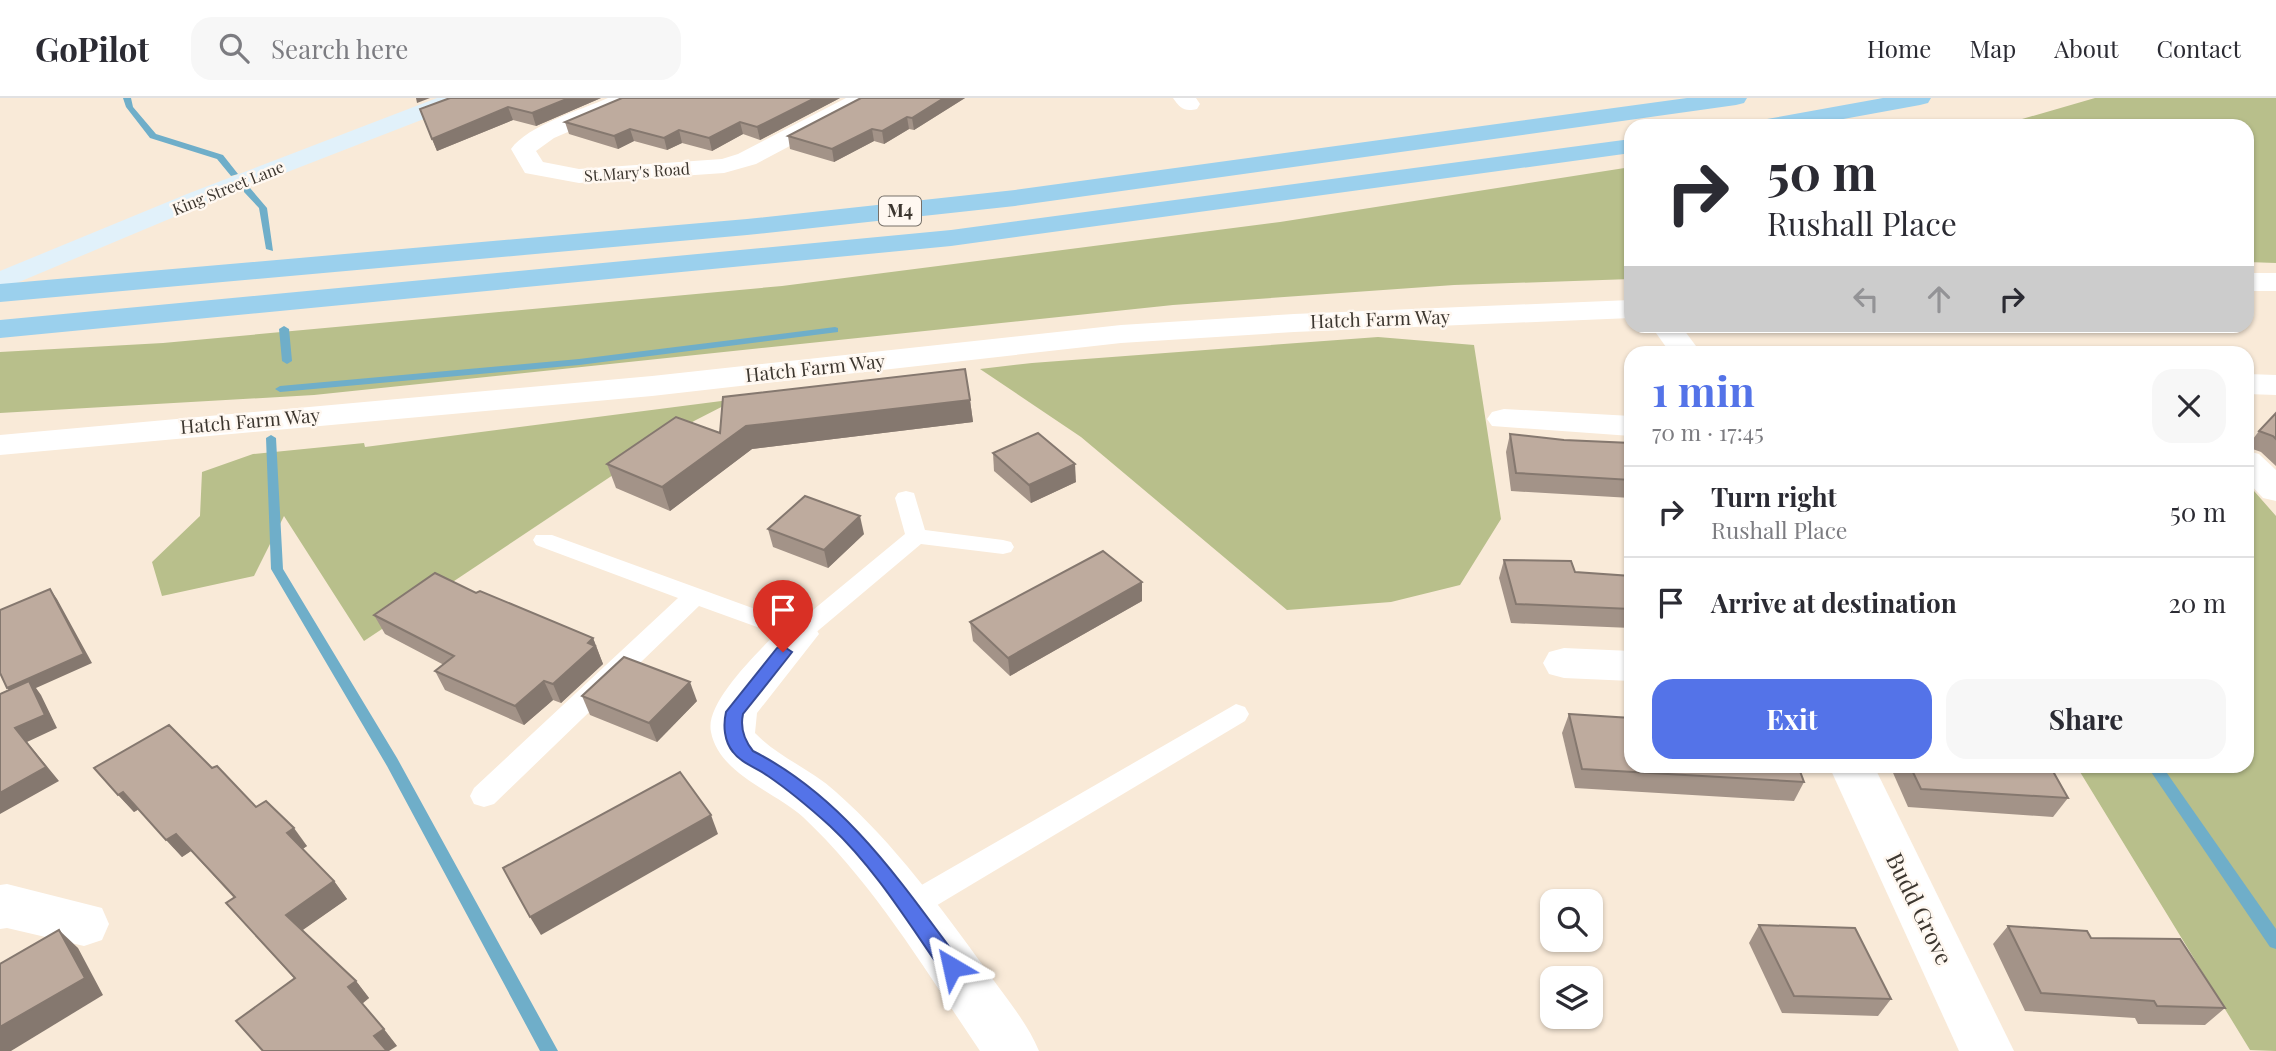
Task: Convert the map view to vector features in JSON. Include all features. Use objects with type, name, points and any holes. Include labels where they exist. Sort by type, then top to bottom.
[{"type":"highway","name":"M4","points":[[0,293],[747,227],[1015,198],[1736,98]]},
{"type":"highway","points":[[1805,119],[1920,98]]},
{"type":"highway","name":"M4","points":[[0,328],[951,238],[1624,147]]},
{"type":"main road","name":"King Street Lane","points":[[0,281],[196,200],[457,98]]},
{"type":"street","name":"St.Mary's Road","points":[[627,98],[546,133],[523,149],[534,168],[579,176],[724,166],[747,159],[863,98]]},
{"type":"street","points":[[2254,282],[2276,282]]},
{"type":"street","name":"Hatch Farm Way","points":[[0,445],[652,386],[1121,334],[1294,323],[1624,309]]},
{"type":"street","points":[[2254,384],[2276,385]]},
{"type":"street","points":[[1504,419],[1624,426]]},
{"type":"street","points":[[2254,468],[2276,490]]},
{"type":"street","points":[[799,634],[735,712],[733,735],[747,756],[791,781],[840,824],[909,907],[1012,1051]]},
{"type":"street","points":[[1564,663],[1624,666]]},
{"type":"street","name":"Budd Grove","points":[[1854,773],[1987,1051]]},
{"type":"street","points":[[0,907],[7,906],[84,924]]},
{"type":"lane","points":[[906,498],[916,536]]},
{"type":"lane","points":[[544,540],[799,634],[916,536],[1003,547]]},
{"type":"lane","points":[[484,796],[695,596]]},
{"type":"lane","points":[[909,907],[1236,714]]},
{"type":"green space","points":[[2095,98],[2276,98],[2276,263],[2254,262],[2254,119],[2022,119]]},
{"type":"green space","points":[[1624,168],[1624,279],[1454,285],[1173,305],[314,395],[0,413],[0,352],[163,343],[782,286],[1280,222]]},
{"type":"green space","points":[[1378,337],[1474,345],[1501,519],[1460,585],[1391,602],[1287,610],[1081,437],[980,369],[1032,363]]},
{"type":"green space","points":[[737,399],[694,421],[364,641],[284,516],[254,576],[162,596],[152,562],[200,516],[202,472],[253,454],[364,443],[365,447]]},
{"type":"green space","points":[[2254,491],[2276,516],[2276,1051],[2250,1050],[2081,773],[2254,773]]},
{"type":"building","points":[[450,98],[569,98],[532,113],[508,107],[432,139],[420,109]]},
{"type":"building","points":[[622,98],[815,98],[757,127],[740,122],[709,138],[679,130],[664,138],[630,129],[614,136],[565,122]]},
{"type":"building","points":[[861,98],[944,98],[912,118],[907,117],[882,131],[872,129],[832,149],[788,136]]},
{"type":"building","points":[[965,369],[970,400],[746,426],[662,487],[607,464],[676,417],[720,433],[723,397]]},
{"type":"building","points":[[2276,413],[2276,439],[2259,431]]},
{"type":"building","points":[[1038,433],[1075,464],[1029,485],[993,453]]},
{"type":"building","points":[[1510,434],[1624,443],[1624,480],[1516,473]]},
{"type":"building","points":[[805,496],[860,516],[824,550],[768,529]]},
{"type":"building","points":[[1103,551],[1142,582],[1008,658],[970,622]]},
{"type":"building","points":[[1504,560],[1571,561],[1575,572],[1624,576],[1624,609],[1516,604]]},
{"type":"building","points":[[435,573],[476,593],[480,591],[593,638],[588,643],[595,646],[553,684],[544,681],[515,706],[435,671],[454,656],[374,615]]},
{"type":"building","points":[[50,589],[84,654],[7,688],[0,673],[0,610]]},
{"type":"building","points":[[624,657],[690,682],[649,723],[582,696]]},
{"type":"building","points":[[29,681],[45,715],[15,728],[46,767],[0,793],[0,694]]},
{"type":"building","points":[[1569,714],[1624,718],[1624,771],[1582,769]]},
{"type":"building","points":[[169,725],[212,768],[217,766],[256,807],[266,801],[294,828],[287,833],[334,881],[286,915],[356,981],[348,987],[384,1029],[374,1036],[387,1051],[263,1051],[236,1021],[295,978],[226,903],[235,897],[176,834],[166,840],[123,792],[118,795],[94,768]]},
{"type":"building","points":[[680,772],[711,815],[530,917],[503,868]]},
{"type":"building","points":[[1650,773],[1801,773],[1804,782]]},
{"type":"building","points":[[1913,773],[2054,773],[2068,798],[1921,789]]},
{"type":"building","points":[[1759,925],[1855,928],[1891,999],[1794,996]]},
{"type":"building","points":[[2008,926],[2087,931],[2091,938],[2180,939],[2225,1008],[2157,1006],[2154,1001],[2041,993]]},
{"type":"building","points":[[59,930],[85,978],[0,1027],[0,964]]},
{"type":"waterway","points":[[127,98],[130,107],[153,136],[220,157],[234,174]]},
{"type":"waterway","points":[[247,190],[263,208],[270,249]]},
{"type":"waterway","points":[[284,329],[287,361]]},
{"type":"waterway","points":[[280,389],[579,362],[835,330]]},
{"type":"waterway","points":[[271,438],[277,569],[392,762],[549,1051]]},
{"type":"waterway","points":[[2159,773],[2276,942]]},
{"type":"route","points":[[783,652],[735,712],[733,735],[738,746],[747,756],[791,781],[817,801],[840,824],[886,877],[952,967]]}]
